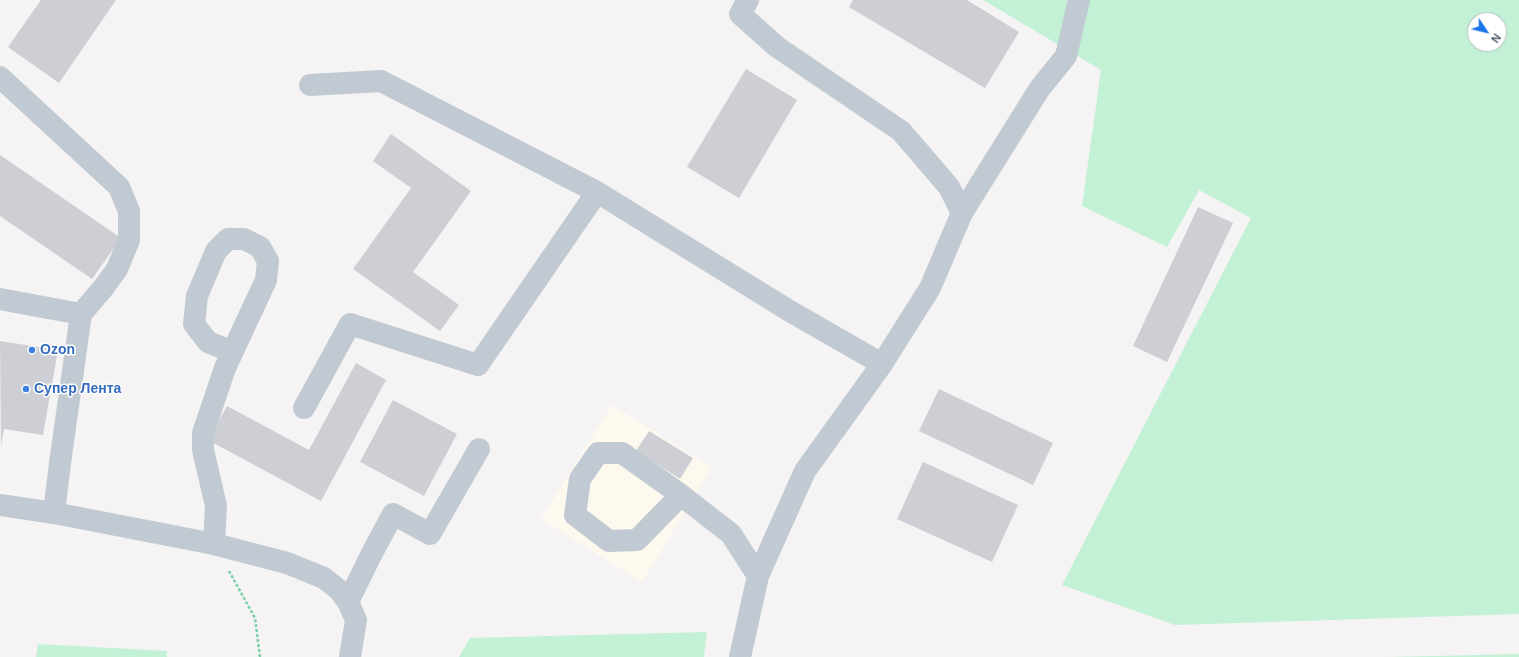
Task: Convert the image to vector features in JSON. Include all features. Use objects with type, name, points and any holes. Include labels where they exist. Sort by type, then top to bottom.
[{"type":"lane","points":[[748,0],[740,14],[777,47],[901,131],[949,187],[962,213]]},
{"type":"lane","points":[[740,657],[758,576],[805,471],[882,364],[930,288],[962,213],[1040,88],[1066,56],[1079,0]]},
{"type":"lane","points":[[0,77],[119,187],[129,211],[129,240],[117,269],[81,314],[54,513]]},
{"type":"lane","points":[[310,85],[381,81],[597,192],[788,310],[882,364]]},
{"type":"lane","points":[[304,408],[350,324],[478,366],[597,192]]},
{"type":"lane","points":[[214,544],[216,506],[203,450],[203,433],[225,368],[266,280],[268,261],[260,247],[244,239],[228,239],[216,251],[197,296],[194,324],[208,342],[232,352]]},
{"type":"lane","points":[[0,298],[81,314]]},
{"type":"lane","points":[[348,602],[370,555],[393,514],[430,534],[479,449]]},
{"type":"lane","points":[[681,495],[637,540],[609,541],[575,515],[580,479],[598,453],[622,453],[681,495],[731,534],[758,576]]},
{"type":"lane","points":[[0,505],[54,513],[214,544],[286,562],[324,578],[339,590],[348,602],[356,620],[350,657]]},
{"type":"path","points":[[214,544],[255,618],[260,657]]},
{"type":"shaded area","points":[[612,405],[712,468],[642,582],[541,519]]},
{"type":"green space","points":[[983,0],[1519,0],[1519,614],[1175,625],[1062,585],[1251,218],[1199,190],[1167,247],[1082,206],[1101,70]]},
{"type":"green space","points":[[707,632],[704,657],[459,657],[470,638]]},
{"type":"green space","points":[[38,644],[167,651],[167,657],[36,657]]},
{"type":"green space","points":[[1519,654],[1519,657],[1389,657]]},
{"type":"building","points":[[41,0],[116,0],[59,83],[8,47]]},
{"type":"building","points":[[853,0],[967,0],[1019,32],[985,88],[849,7]]},
{"type":"building","points":[[746,69],[797,100],[739,198],[687,167]]},
{"type":"building","points":[[391,134],[471,191],[413,272],[459,305],[440,331],[353,269],[411,188],[373,161]]},
{"type":"building","points":[[0,155],[121,238],[92,279],[0,216]]},
{"type":"building","points":[[1198,207],[1233,223],[1167,362],[1133,346]]},
{"type":"building","name":"Супер Лента","points":[[0,341],[58,350],[43,435],[4,429],[1,446]]},
{"type":"building","points":[[356,363],[386,380],[321,501],[208,440],[227,406],[309,450]]},
{"type":"building","points":[[939,389],[1053,443],[1033,485],[919,431]]},
{"type":"building","points":[[393,400],[457,434],[424,496],[360,462]]},
{"type":"building","points":[[649,431],[693,458],[680,479],[636,451]]},
{"type":"building","points":[[923,462],[1018,505],[992,562],[897,519]]},
{"type":"place","name":"Ozon","points":[[32,350]]},
{"type":"place","name":"Супер Лента","points":[[26,389]]}]
